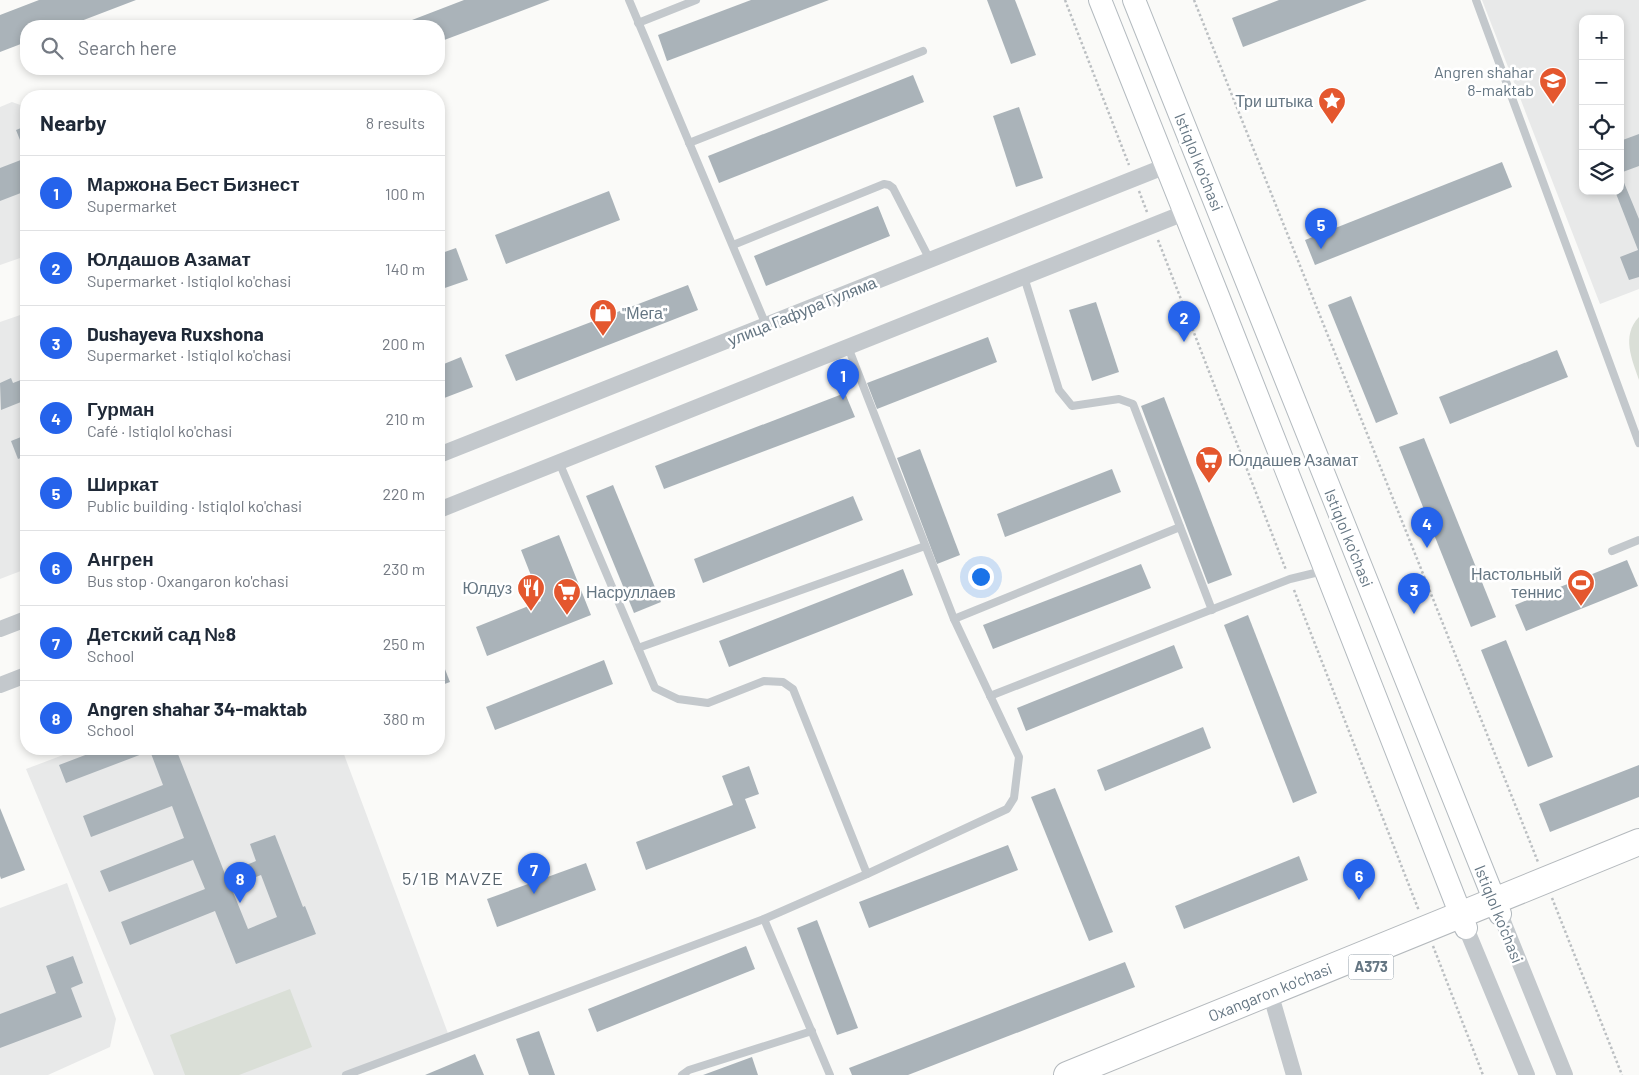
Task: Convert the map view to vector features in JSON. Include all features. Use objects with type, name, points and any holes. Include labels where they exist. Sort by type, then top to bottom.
[{"type":"highway","name":"Oxangaron ko'chasi","points":[[1548,887],[1639,842]]},
{"type":"highway","name":"Oxangaron ko'chasi","points":[[1067,1075],[1548,887],[1639,858]]},
{"type":"highway","name":"Oxangaron ko'chasi","points":[[1103,1075],[1274,1006],[1428,935]]},
{"type":"main road","name":"Istiqlol ko'chasi","points":[[1100,0],[1463,921]]},
{"type":"main road","name":"Istiqlol ko'chasi","points":[[1134,0],[1497,907]]},
{"type":"main road","points":[[1218,296],[1248,285]]},
{"type":"street","name":"улица Гафура Гуляма","points":[[445,453],[1166,166]]},
{"type":"street","points":[[445,508],[1184,212]]},
{"type":"street","points":[[0,629],[20,621]]},
{"type":"street","points":[[0,685],[20,677]]},
{"type":"street","name":"Istiqlol ko'chasi","points":[[1497,907],[1565,1075]]},
{"type":"street","name":"Istiqlol ko'chasi","points":[[1463,921],[1527,1075]]},
{"type":"street","points":[[1274,1006],[1294,1075]]},
{"type":"lane","points":[[629,0],[766,325]]},
{"type":"lane","points":[[638,23],[696,0]]},
{"type":"lane","points":[[1476,0],[1639,443]]},
{"type":"lane","points":[[689,143],[924,51]]},
{"type":"lane","points":[[733,245],[884,184],[893,188],[930,260]]},
{"type":"lane","points":[[1024,277],[1058,390],[1072,406],[1119,399],[1133,404],[1212,610]]},
{"type":"lane","points":[[346,1075],[764,919],[1007,809],[1014,798],[1019,757],[954,619],[848,347]]},
{"type":"lane","points":[[559,462],[655,688],[678,700],[708,703],[764,681],[783,682],[793,689],[867,874]]},
{"type":"lane","points":[[954,619],[1180,527]]},
{"type":"lane","points":[[1612,552],[1639,540]]},
{"type":"lane","points":[[638,648],[925,546]]},
{"type":"lane","points":[[990,696],[1290,579],[1326,570]]},
{"type":"lane","points":[[764,919],[830,1075]]},
{"type":"lane","points":[[682,1075],[689,1070],[812,1031]]},
{"type":"path","points":[[1065,0],[1483,1075]]},
{"type":"path","points":[[1194,0],[1622,1075]]},
{"type":"shaded area","name":"Angren shahar 8-maktab","points":[[1482,0],[1639,0],[1639,289],[1600,304]]},
{"type":"shaded area","points":[[12,102],[20,105],[20,258],[0,265],[0,107]]},
{"type":"shaded area","points":[[20,315],[20,571],[0,579],[0,322]]},
{"type":"shaded area","points":[[1639,317],[1639,380],[1631,356],[1629,340],[1630,332]]},
{"type":"shaded area","points":[[63,755],[344,755],[449,1036],[347,1075],[154,1075],[26,769]]},
{"type":"shaded area","points":[[67,883],[116,1019],[110,1047],[48,1075],[0,1075],[0,908]]},
{"type":"shaded area","points":[[290,989],[312,1047],[239,1075],[185,1075],[170,1035]]},
{"type":"building","points":[[39,0],[136,0],[84,20],[20,20],[20,44],[0,52],[0,15]]},
{"type":"building","points":[[464,0],[550,0],[445,40],[445,20],[412,20]]},
{"type":"building","points":[[751,0],[829,0],[667,61],[658,35]]},
{"type":"building","points":[[987,0],[1015,0],[1036,55],[1011,64]]},
{"type":"building","points":[[1279,0],[1367,0],[1243,47],[1232,18]]},
{"type":"building","points":[[913,75],[924,102],[719,183],[708,156]]},
{"type":"building","points":[[1019,107],[1043,178],[1016,187],[993,116]]},
{"type":"building","points":[[20,128],[20,140],[16,130]]},
{"type":"building","points":[[1639,134],[1639,166],[1624,172],[1624,140]]},
{"type":"building","points":[[20,160],[20,193],[0,201],[0,168]]},
{"type":"building","points":[[1502,162],[1512,187],[1315,265],[1305,240]]},
{"type":"building","points":[[1624,183],[1639,219],[1639,277],[1629,280],[1620,257],[1638,250],[1617,195],[1624,195]]},
{"type":"building","points":[[609,191],[620,220],[506,264],[495,235]]},
{"type":"building","points":[[878,206],[890,236],[766,286],[754,256]]},
{"type":"building","points":[[456,248],[468,280],[445,288],[445,252]]},
{"type":"building","points":[[688,285],[698,310],[516,381],[505,355]]},
{"type":"building","points":[[1351,296],[1398,414],[1376,423],[1328,305]]},
{"type":"building","points":[[1096,302],[1119,372],[1092,381],[1069,310]]},
{"type":"building","points":[[988,337],[997,362],[877,409],[867,383]]},
{"type":"building","points":[[1557,350],[1568,377],[1450,424],[1439,397]]},
{"type":"building","points":[[461,357],[473,387],[445,398],[445,364]]},
{"type":"building","points":[[11,378],[13,383],[20,380],[20,402],[1,410],[0,383]]},
{"type":"building","points":[[845,393],[855,417],[664,489],[655,466]]},
{"type":"building","points":[[1164,397],[1232,575],[1208,584],[1141,406]]},
{"type":"building","points":[[20,437],[20,458],[18,459],[11,441]]},
{"type":"building","points":[[1424,438],[1496,617],[1471,627],[1399,447]]},
{"type":"building","points":[[920,449],[960,555],[937,564],[897,458]]},
{"type":"building","points":[[1112,469],[1121,492],[1005,537],[997,514]]},
{"type":"building","points":[[613,485],[661,602],[634,613],[586,496]]},
{"type":"building","points":[[853,496],[863,520],[703,583],[694,559]]},
{"type":"building","points":[[559,535],[591,615],[487,656],[476,627],[541,601],[521,550]]},
{"type":"building","points":[[1627,560],[1638,586],[1526,631],[1515,605]]},
{"type":"building","points":[[1141,564],[1151,588],[993,649],[983,625]]},
{"type":"building","points":[[903,569],[913,595],[729,667],[719,641]]},
{"type":"building","points":[[1248,615],[1317,793],[1293,803],[1224,625]]},
{"type":"building","points":[[1506,640],[1553,757],[1528,767],[1481,650]]},
{"type":"building","points":[[1174,645],[1183,668],[1026,731],[1017,708]]},
{"type":"building","points":[[604,660],[613,684],[495,730],[486,707]]},
{"type":"building","points":[[445,669],[450,682],[445,684]]},
{"type":"building","points":[[1203,727],[1211,748],[1105,791],[1097,770]]},
{"type":"building","points":[[85,755],[140,755],[66,783],[59,765]]},
{"type":"building","points":[[152,755],[178,755],[225,874],[256,861],[250,844],[275,835],[303,907],[305,906],[316,934],[236,964],[215,911],[130,945],[121,922],[205,889],[193,860],[109,892],[100,871],[184,838],[172,806],[91,837],[83,816],[163,785]],"holes":[[[261,875],[277,917],[248,929],[231,887]]]},
{"type":"building","points":[[1639,765],[1639,797],[1550,832],[1539,804]]},
{"type":"building","points":[[749,766],[759,794],[745,799],[756,828],[646,870],[636,842],[733,805],[722,776]]},
{"type":"building","points":[[1055,788],[1113,932],[1089,941],[1031,797]]},
{"type":"building","points":[[0,808],[25,870],[1,879],[0,876]]},
{"type":"building","points":[[1008,845],[1018,870],[869,928],[859,902]]},
{"type":"building","points":[[1299,856],[1308,880],[1184,929],[1175,906]]},
{"type":"building","points":[[586,863],[596,890],[497,927],[487,899]]},
{"type":"building","points":[[817,920],[858,1028],[837,1035],[797,928]]},
{"type":"building","points":[[746,946],[755,969],[597,1032],[588,1009]]},
{"type":"building","points":[[73,956],[83,983],[71,988],[82,1017],[0,1048],[0,1014],[56,993],[46,966]]},
{"type":"building","points":[[1125,962],[1135,987],[908,1075],[852,1075],[849,1068]]},
{"type":"building","points":[[539,1031],[555,1075],[529,1075],[516,1039]]},
{"type":"building","points":[[475,1054],[484,1075],[425,1075]]},
{"type":"building","points":[[752,1057],[758,1075],[703,1075]]},
{"type":"place","name":"Angren shahar 8-maktab","points":[[1553,105]]},
{"type":"place","name":"Три штыка","points":[[1332,125]]},
{"type":"place","name":"Ширкат","points":[[1321,249]]},
{"type":"place","name":"\"Мега\"","points":[[603,337]]},
{"type":"place","name":"Юлдашов Азамат","points":[[1184,342]]},
{"type":"place","name":"Маржона Бест Бизнест","points":[[843,400]]},
{"type":"place","name":"Юлдашев Азамат","points":[[1209,484]]},
{"type":"place","name":"Гурман","points":[[1427,548]]},
{"type":"place","name":"Настольный теннис","points":[[1581,607]]},
{"type":"place","name":"Юлдуз","points":[[531,612]]},
{"type":"place","name":"Dushayeva Ruxshona","points":[[1414,614]]},
{"type":"place","name":"Насруллаев","points":[[567,616]]},
{"type":"place","name":"Детский сад №8","points":[[534,894]]},
{"type":"place","name":"Ангрен","points":[[1359,900]]},
{"type":"place","name":"Angren shahar 34-maktab","points":[[240,903]]},
{"type":"district","name":"5/1B MAVZE","points":[[453,879]]}]
